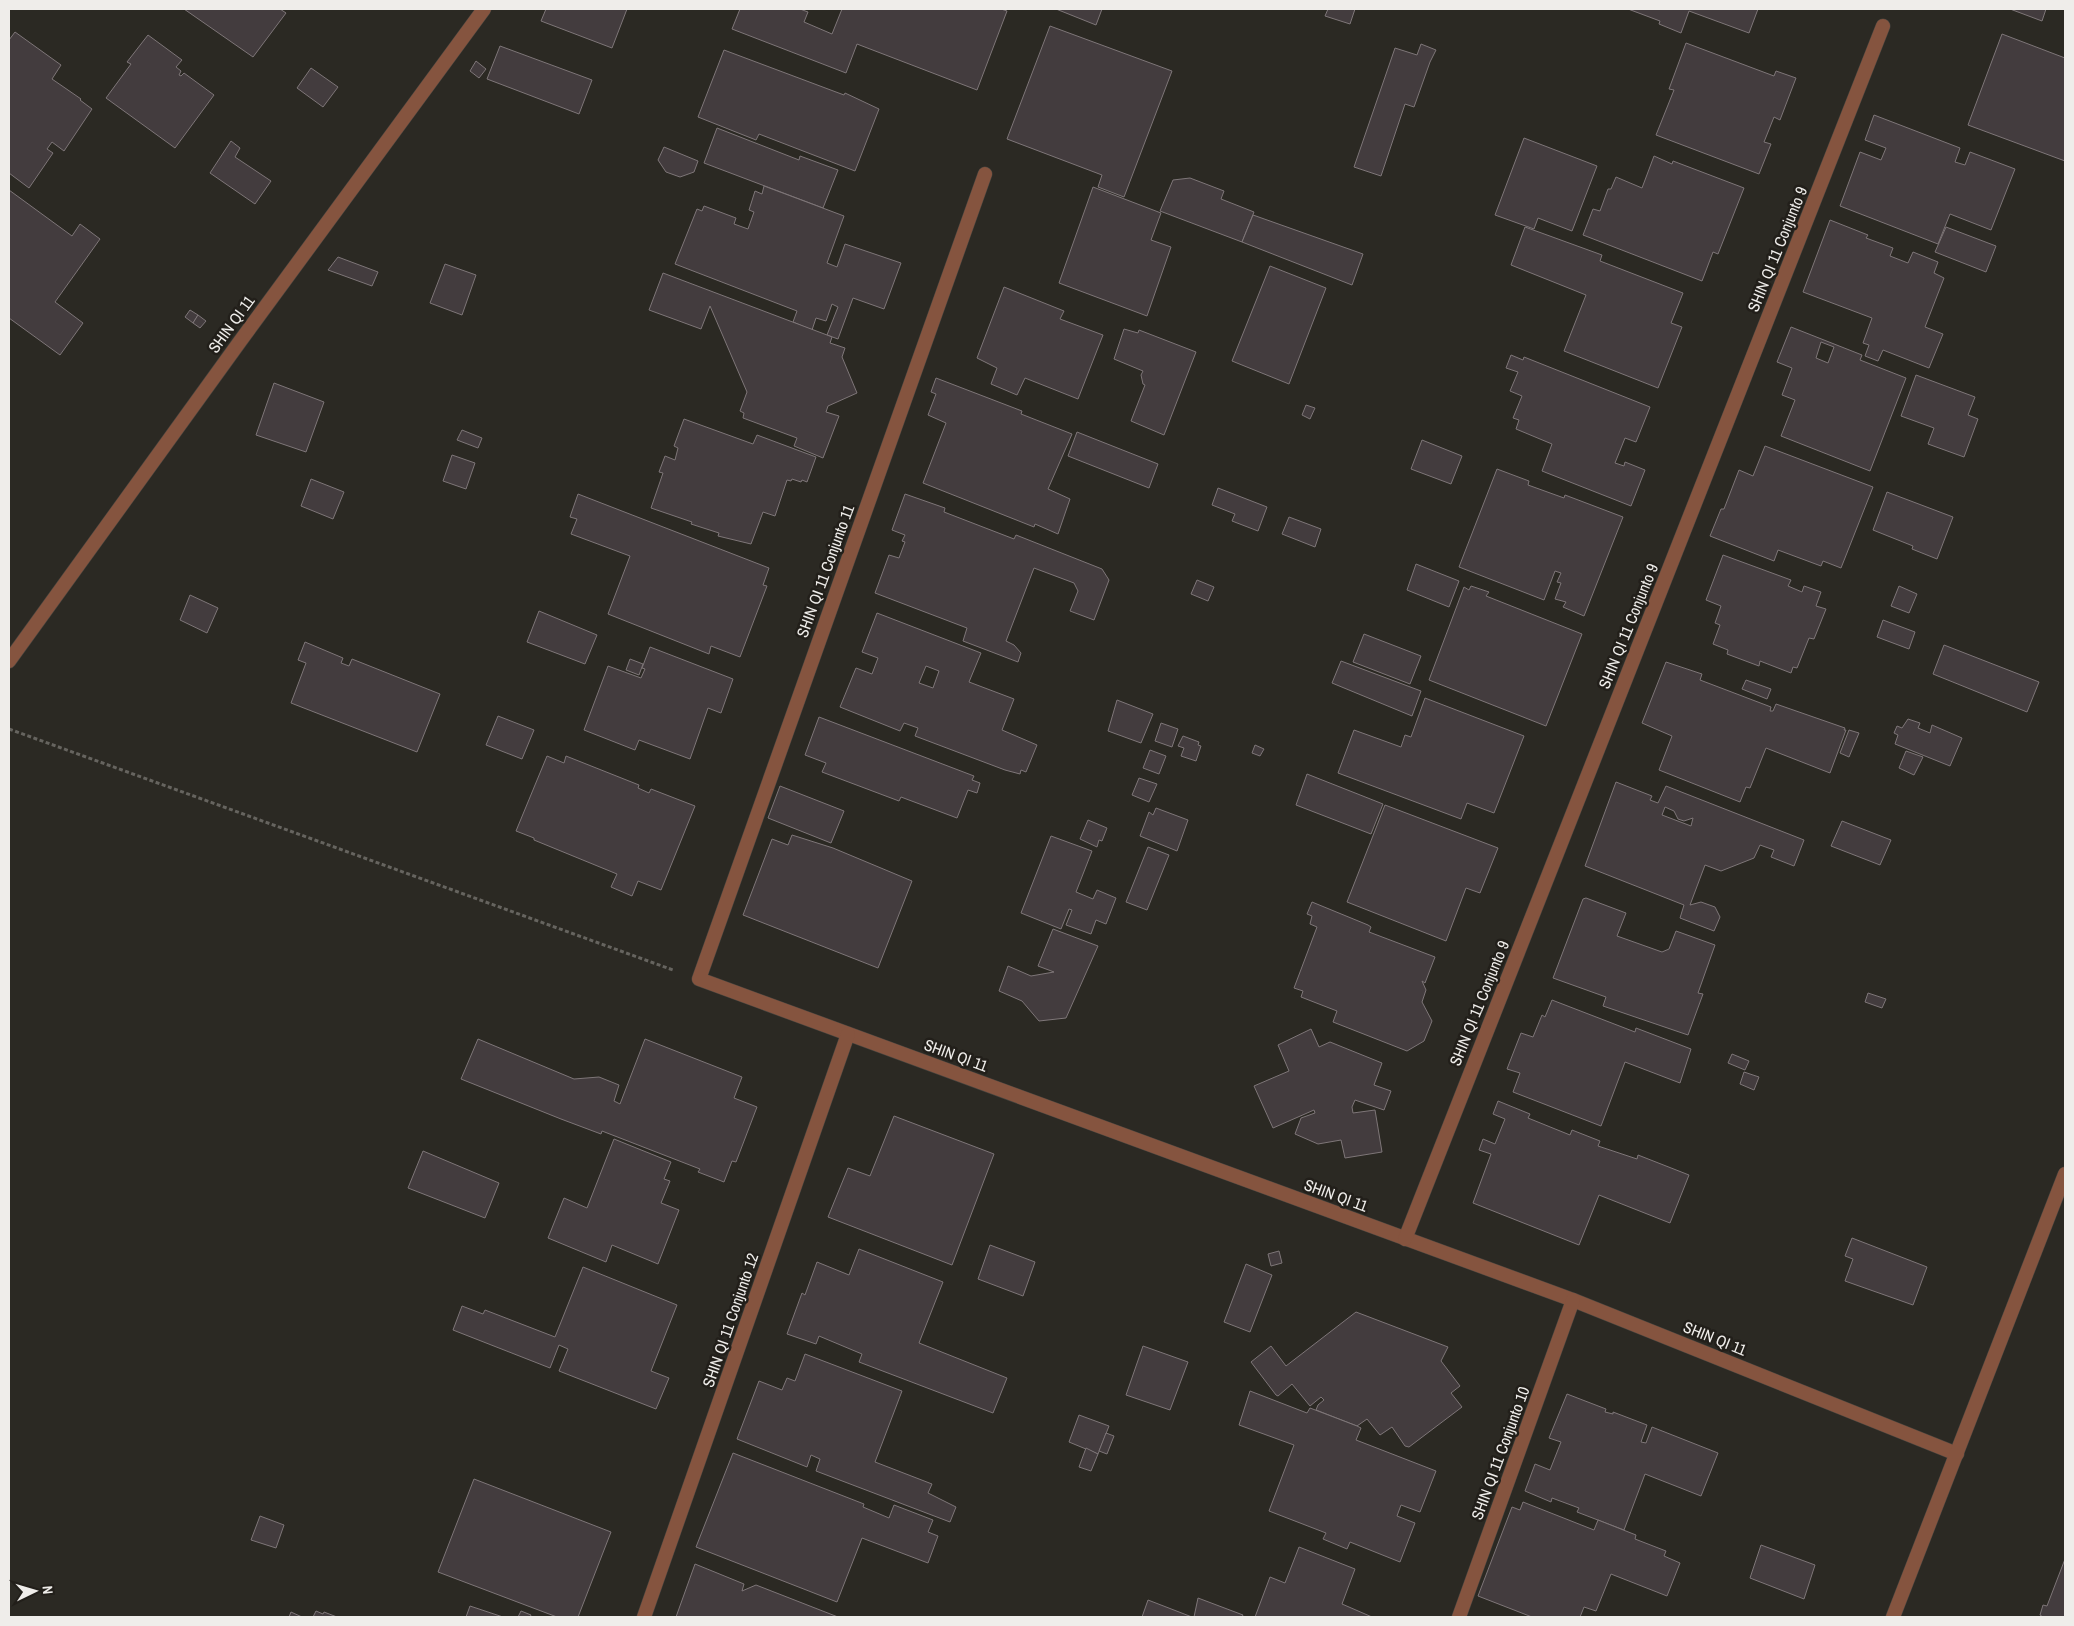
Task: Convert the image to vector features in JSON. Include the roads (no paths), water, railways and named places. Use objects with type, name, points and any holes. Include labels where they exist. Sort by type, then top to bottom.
[{"type":"street","name":"SHIN QI 11","points":[[9,662],[241,340],[484,9]]},
{"type":"street","name":"SHIN QI 11 Conjunto 9","points":[[1405,1239],[1884,26]]},
{"type":"street","name":"SHIN QI 11 Conjunto 11","points":[[699,979],[985,174]]},
{"type":"street","name":"SHIN QI 11","points":[[699,979],[1573,1300],[1957,1454]]},
{"type":"street","name":"SHIN QI 11 Conjunto 12","points":[[644,1617],[848,1034]]},
{"type":"street","points":[[1892,1617],[2065,1174]]},
{"type":"street","name":"SHIN QI 11 Conjunto 10","points":[[1459,1617],[1573,1300]]}]
